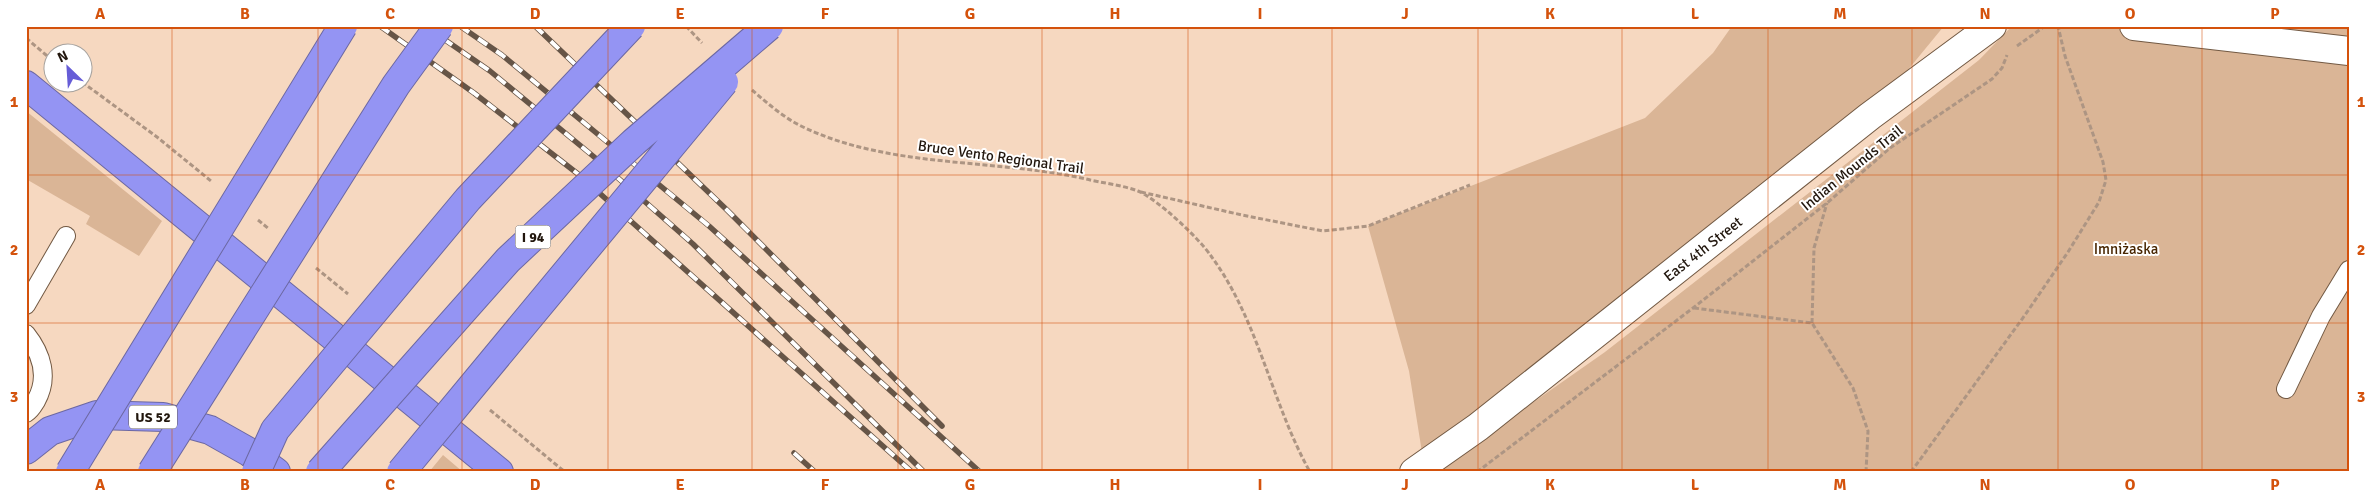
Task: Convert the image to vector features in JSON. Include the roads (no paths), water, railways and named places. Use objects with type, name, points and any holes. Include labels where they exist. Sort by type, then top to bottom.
[{"type":"highway","points":[[322,58],[335,26]]},
{"type":"highway","points":[[70,472],[322,58],[344,26]]},
{"type":"highway","points":[[152,472],[396,85],[439,26]]},
{"type":"highway","points":[[256,472],[275,430],[462,207],[631,26]]},
{"type":"highway","points":[[401,472],[770,26]]},
{"type":"highway","name":"I 94","points":[[320,472],[508,260],[634,142],[770,26]]},
{"type":"highway","points":[[26,86],[499,472]]},
{"type":"highway","name":"US 52","points":[[26,450],[50,431],[97,415],[163,417],[210,430],[249,452],[276,472]]},
{"type":"street","name":"East 4th Street","points":[[1414,472],[1478,427],[1870,116],[1992,26]]},
{"type":"street","points":[[2134,26],[2349,51]]},
{"type":"lane","points":[[26,305],[66,236]]},
{"type":"lane","points":[[2286,389],[2321,316],[2349,270]]},
{"type":"lane","points":[[26,334],[38,354],[44,374],[42,392],[30,411],[26,413]]},
{"type":"railway","points":[[380,26],[474,93],[578,174],[912,472]]},
{"type":"railway","points":[[425,26],[490,71],[593,156],[693,244],[924,472]]},
{"type":"railway","points":[[460,26],[502,55],[709,226],[980,472]]},
{"type":"railway","points":[[535,26],[727,210],[942,426]]},
{"type":"railway","points":[[794,453],[815,472]]},
{"type":"park label","name":"Imniżaska","points":[[2126,249]]}]
